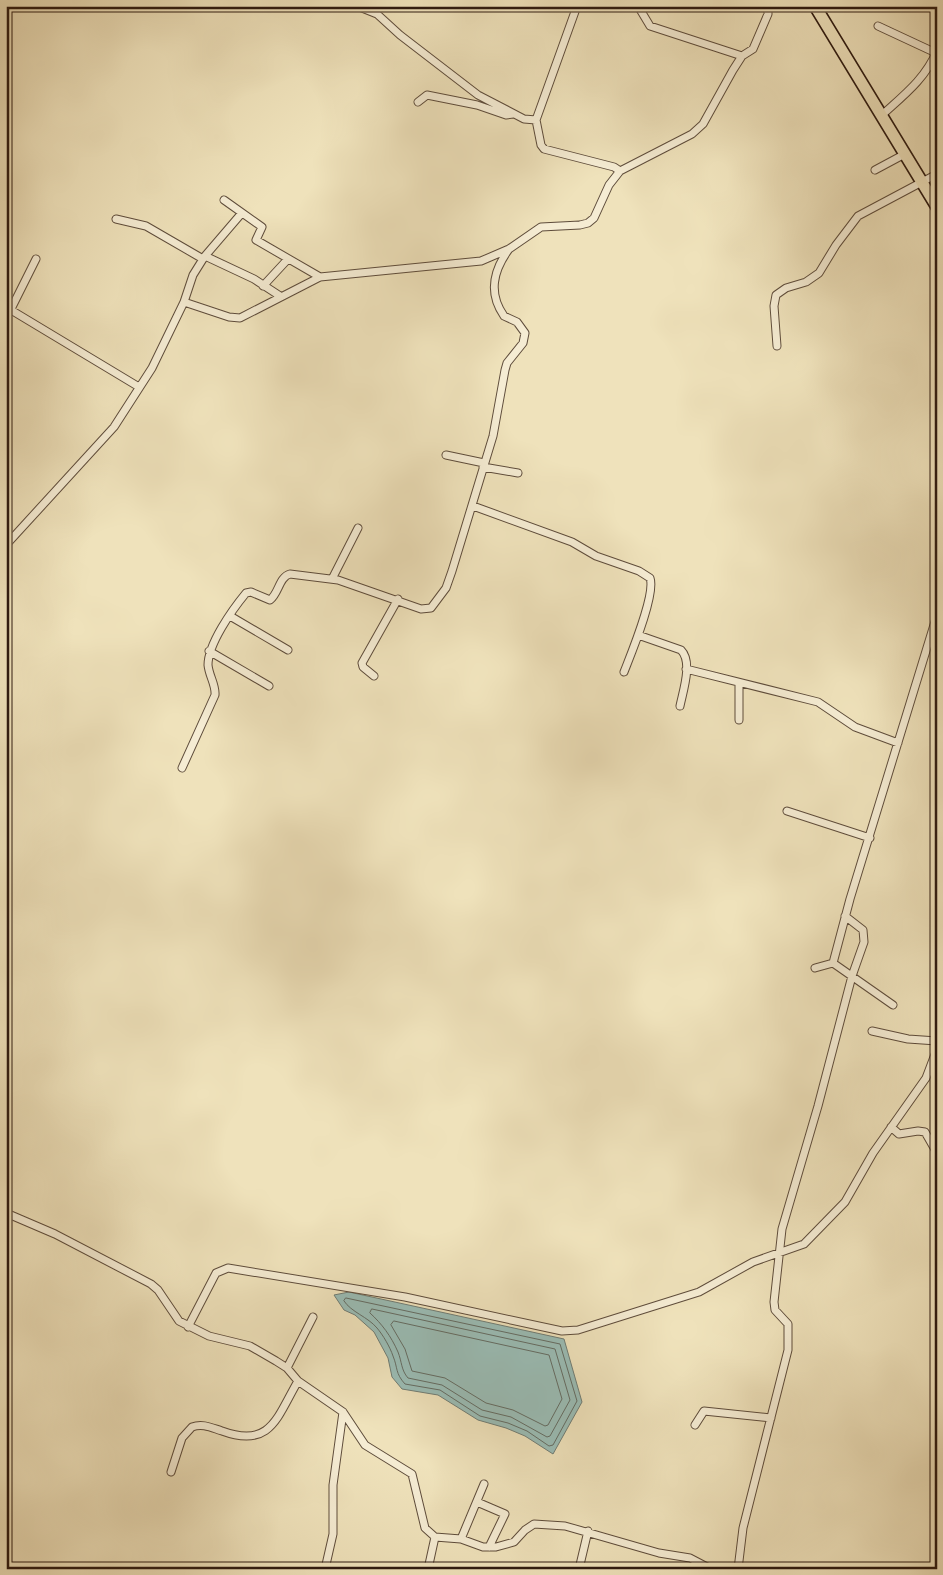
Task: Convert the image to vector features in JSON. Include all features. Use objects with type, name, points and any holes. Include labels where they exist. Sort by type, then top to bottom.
[{"type":"main road","points":[[816,7],[882,115],[903,155],[937,207]]},
{"type":"street","points":[[356,6],[377,14],[459,82],[478,95],[513,114],[528,120],[536,120]]},
{"type":"street","points":[[577,6],[536,120],[541,145],[544,149],[614,167],[620,171]]},
{"type":"street","points":[[638,6],[650,26],[742,56]]},
{"type":"street","points":[[184,302],[235,318],[251,312],[320,277],[481,261],[509,250],[541,227],[580,225],[588,222],[594,218],[609,185],[620,171],[698,131],[742,56],[753,49],[768,14],[768,6]]},
{"type":"street","points":[[878,26],[936,52],[916,84],[882,115]]},
{"type":"street","points":[[418,102],[427,95],[477,105],[506,115],[513,114]]},
{"type":"street","points":[[875,170],[903,155]]},
{"type":"street","points":[[777,346],[774,306],[776,295],[786,288],[809,280],[821,271],[836,245],[858,216],[937,174]]},
{"type":"street","points":[[224,200],[262,227],[256,240],[320,277]]},
{"type":"street","points":[[6,544],[114,427],[152,368],[184,302],[192,275],[242,214]]},
{"type":"street","points":[[116,219],[146,226],[204,258],[280,296]]},
{"type":"street","points":[[182,768],[215,695],[208,671],[209,651],[246,593],[251,592],[265,599],[272,598],[287,574],[332,579],[398,599],[421,609],[431,608],[436,604],[446,588],[473,506],[493,436],[507,363],[523,343],[525,334],[517,322],[504,316],[494,294],[495,273],[509,250]]},
{"type":"street","points":[[36,259],[9,308],[139,387]]},
{"type":"street","points":[[263,286],[288,259]]},
{"type":"street","points":[[446,455],[518,473]]},
{"type":"street","points":[[473,506],[572,542],[596,556],[648,576],[651,587],[638,635],[624,672]]},
{"type":"street","points":[[332,579],[358,528]]},
{"type":"street","points":[[374,676],[362,664],[398,599]]},
{"type":"street","points":[[833,962],[845,916],[937,615]]},
{"type":"street","points":[[230,616],[288,650]]},
{"type":"street","points":[[638,635],[681,650],[685,655],[686,669],[680,706]]},
{"type":"street","points":[[209,651],[269,686]]},
{"type":"street","points":[[686,669],[818,702],[831,709],[848,724],[898,743]]},
{"type":"street","points":[[739,683],[740,720]]},
{"type":"street","points":[[787,812],[870,838]]},
{"type":"street","points":[[738,1569],[743,1528],[788,1350],[790,1332],[788,1324],[777,1313],[774,1306],[778,1253],[784,1220],[818,1106],[864,934],[862,928],[845,916]]},
{"type":"street","points":[[815,968],[833,962]]},
{"type":"street","points":[[833,962],[894,1006]]},
{"type":"street","points":[[872,1031],[908,1039],[937,1041]]},
{"type":"street","points":[[188,1327],[216,1273],[228,1268],[406,1297],[552,1330],[570,1331],[699,1292],[738,1269],[804,1244],[841,1208],[891,1127],[926,1078],[937,1049]]},
{"type":"street","points":[[891,1127],[899,1134],[924,1132],[937,1153]]},
{"type":"street","points":[[6,1213],[86,1250],[152,1284],[179,1321],[188,1327],[209,1336],[250,1346],[287,1368],[298,1382],[343,1412],[365,1444],[412,1474],[425,1528],[435,1536],[461,1539],[489,1547],[514,1542],[525,1530],[534,1524],[559,1525],[588,1531],[659,1553],[690,1558],[711,1569]]},
{"type":"street","points":[[287,1368],[313,1318]]},
{"type":"street","points":[[171,1472],[182,1438],[192,1427],[204,1425],[239,1438],[256,1436],[272,1424],[298,1382]]},
{"type":"street","points":[[694,1425],[704,1411],[771,1418]]},
{"type":"street","points":[[325,1569],[333,1534],[333,1485],[343,1412]]},
{"type":"street","points":[[461,1539],[484,1484]]},
{"type":"street","points":[[477,1502],[505,1514],[489,1547]]},
{"type":"street","points":[[579,1569],[588,1531]]},
{"type":"street","points":[[428,1569],[435,1536]]},
{"type":"water","points":[[349,1292],[564,1339],[582,1402],[553,1454],[525,1436],[478,1420],[438,1395],[402,1389],[392,1377],[388,1358],[374,1332],[355,1315],[344,1310],[334,1295]]}]
